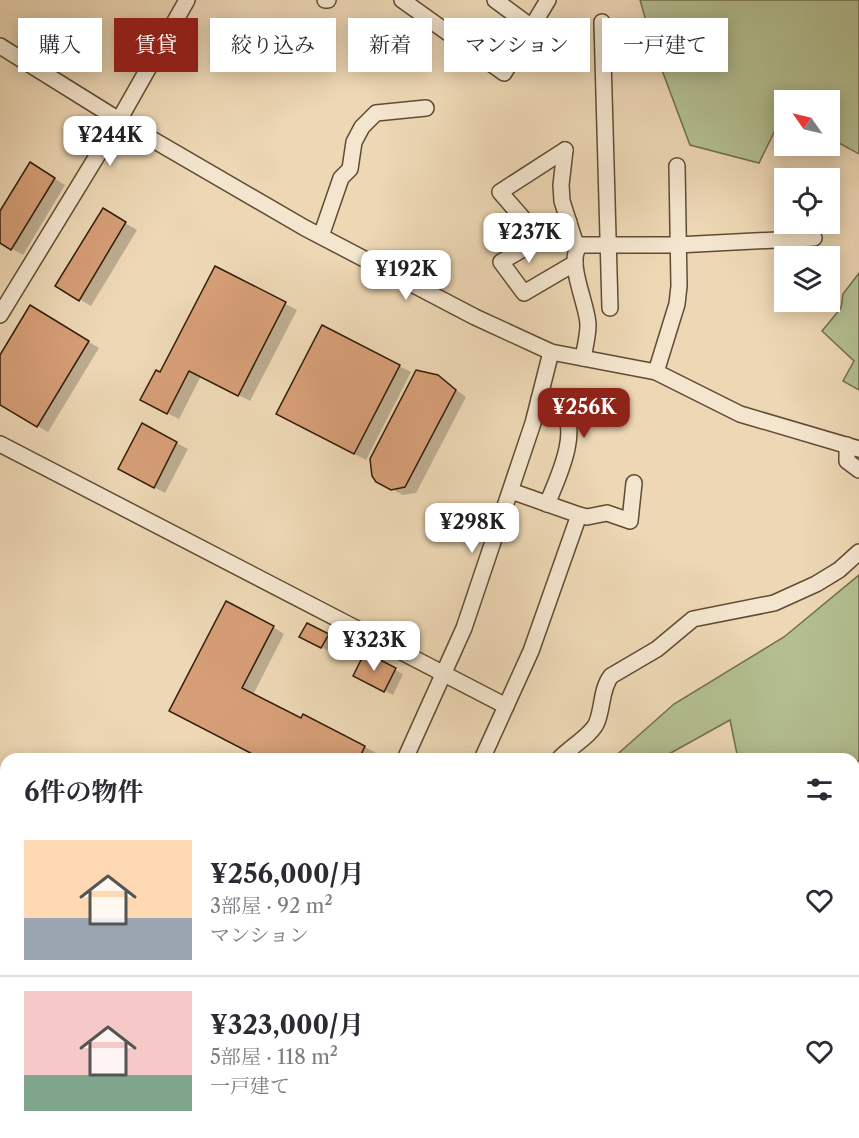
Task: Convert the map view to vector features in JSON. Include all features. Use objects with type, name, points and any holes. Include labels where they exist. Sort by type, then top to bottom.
[{"type":"street","points":[[0,315],[119,120],[187,0]]},
{"type":"street","points":[[402,0],[444,30]]},
{"type":"street","points":[[495,0],[520,18]]},
{"type":"street","points":[[539,18],[548,0]]},
{"type":"street","points":[[0,46],[119,120],[321,236],[424,292],[550,352],[656,372],[740,414],[853,447],[847,460],[859,470]]},
{"type":"street","points":[[604,72],[610,308]]},
{"type":"street","points":[[321,236],[340,178],[350,169],[354,142],[362,127],[376,113],[426,108]]},
{"type":"street","points":[[540,238],[500,192],[565,150],[561,185],[562,201],[569,222],[588,325],[583,358]]},
{"type":"street","points":[[656,372],[677,304],[679,286],[677,166]]},
{"type":"street","points":[[569,222],[501,262],[524,293],[576,256],[582,245],[609,243],[677,245],[814,238]]},
{"type":"street","points":[[408,753],[464,628],[511,491],[539,399],[550,352]]},
{"type":"street","points":[[539,399],[559,407],[567,423],[568,451],[547,504]]},
{"type":"street","points":[[0,444],[506,706]]},
{"type":"street","points":[[511,491],[579,515],[587,517],[607,513],[630,521],[634,483]]},
{"type":"street","points":[[485,753],[531,651],[579,515]]},
{"type":"street","points":[[565,753],[593,730],[598,722],[606,682],[611,676],[657,649],[693,619],[774,603],[816,584],[839,570],[859,552]]},
{"type":"green space","points":[[640,0],[859,0],[859,154],[840,144],[840,90],[774,90],[774,132],[759,163],[690,145],[663,72],[728,72],[728,18],[645,18]]},
{"type":"green space","points":[[859,273],[859,390],[843,381],[854,361],[822,331],[840,312],[843,294]]},
{"type":"green space","points":[[859,575],[859,753],[737,753],[730,720],[671,753],[619,753],[674,704],[784,637]]},
{"type":"building","points":[[30,162],[55,178],[11,250],[0,243],[0,211]]},
{"type":"building","points":[[103,208],[126,222],[79,301],[55,286]]},
{"type":"building","points":[[215,266],[286,302],[238,396],[189,371],[167,414],[140,400],[156,370],[160,372]]},
{"type":"building","points":[[30,305],[89,341],[37,427],[0,405],[0,355]]},
{"type":"building","points":[[322,325],[400,365],[354,454],[276,414]]},
{"type":"building","points":[[416,370],[438,375],[456,390],[405,487],[391,490],[376,482],[372,476],[370,459]]},
{"type":"building","points":[[142,423],[177,442],[154,488],[118,469]]},
{"type":"building","points":[[226,601],[274,626],[242,688],[301,718],[303,714],[365,746],[362,753],[250,753],[169,711]]},
{"type":"building","points":[[307,623],[329,634],[321,648],[299,637]]},
{"type":"building","points":[[365,652],[396,668],[384,692],[353,676]]}]
